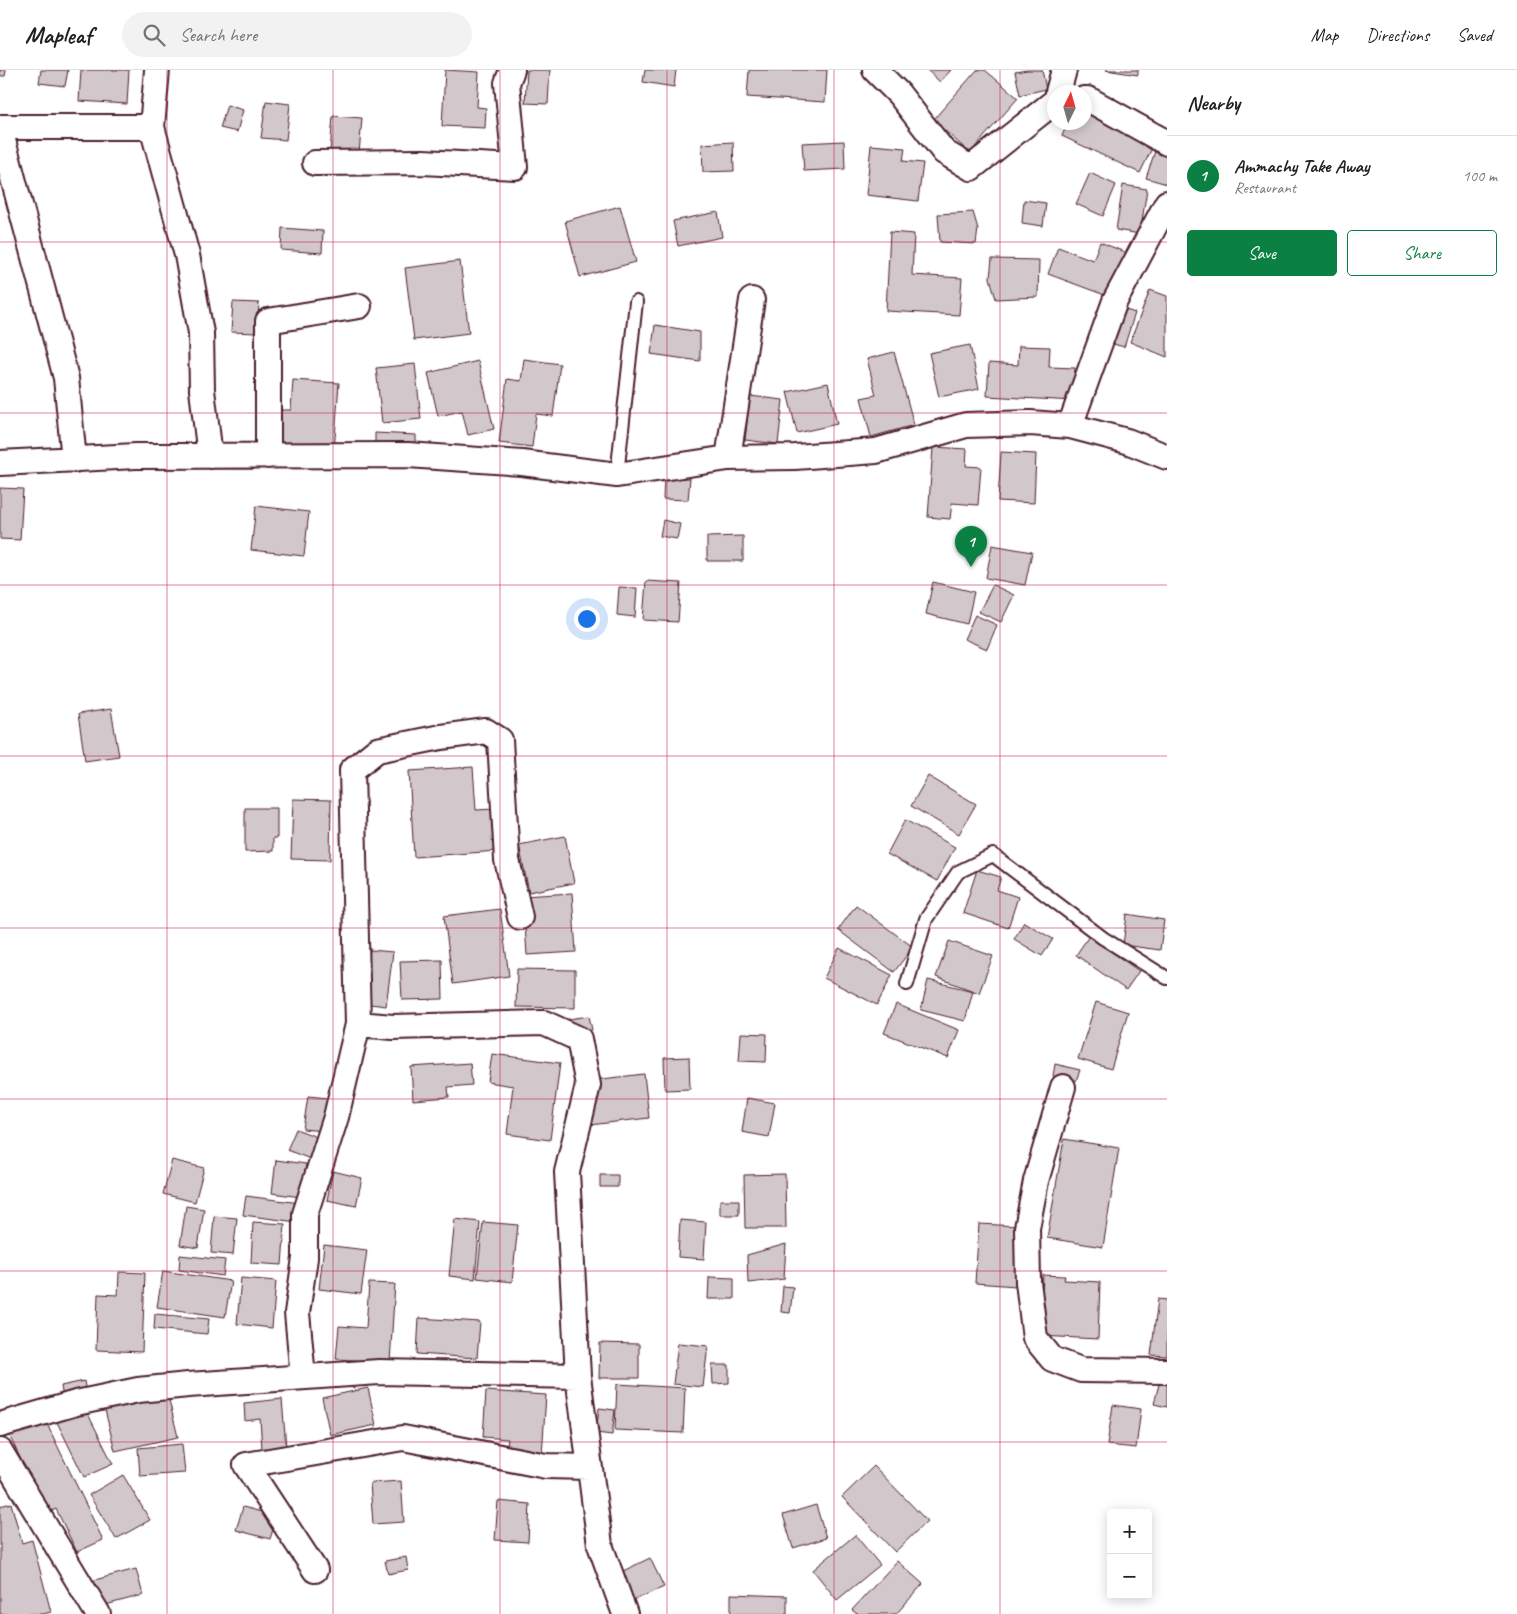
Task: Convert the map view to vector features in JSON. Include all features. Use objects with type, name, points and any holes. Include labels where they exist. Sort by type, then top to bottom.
[{"type":"street","points":[[157,70],[152,127],[189,265],[201,333],[202,390],[210,456]]},
{"type":"street","points":[[315,163],[424,162],[515,167],[507,83],[512,70]]},
{"type":"street","points":[[875,70],[899,94],[944,152],[971,168],[1047,108]]},
{"type":"street","points":[[1060,85],[1064,70]]},
{"type":"street","points":[[1092,101],[1167,143]]},
{"type":"street","points":[[74,460],[66,378],[0,128],[152,127]]},
{"type":"street","points":[[1070,426],[1115,301],[1167,203]]},
{"type":"street","points":[[728,458],[752,300]]},
{"type":"street","points":[[268,456],[268,321],[360,306]]},
{"type":"street","points":[[0,462],[136,456],[408,455],[522,463],[617,475],[728,458],[795,457],[876,451],[966,425],[1030,422],[1070,426],[1126,441],[1167,457]]},
{"type":"street","points":[[303,1377],[297,1313],[305,1258],[305,1214],[336,1117],[358,1024],[352,770],[377,750],[441,737],[486,731],[500,740],[507,860],[520,918]]},
{"type":"street","points":[[358,1024],[393,1027],[544,1023],[579,1039],[588,1085],[567,1172],[578,1376],[600,1545],[625,1614]]},
{"type":"street","points":[[1063,1087],[1036,1182],[1027,1228],[1028,1282],[1035,1338],[1052,1359],[1081,1370],[1167,1370]]},
{"type":"street","points":[[0,1425],[76,1403],[138,1390],[379,1372],[578,1376]]},
{"type":"street","points":[[315,1570],[246,1465],[403,1438],[546,1466],[589,1467]]},
{"type":"street","points":[[0,1452],[98,1614]]},
{"type":"lane","points":[[617,475],[636,302]]},
{"type":"lane","points":[[907,984],[926,919],[931,911],[958,872],[993,855],[1103,938],[1167,978]]},
{"type":"building","points":[[0,70],[6,70],[5,76],[0,76]]},
{"type":"building","points":[[41,70],[68,70],[65,86],[39,83]]},
{"type":"building","points":[[81,70],[129,70],[127,104],[79,101]]},
{"type":"building","points":[[445,70],[479,72],[477,107],[486,108],[485,128],[442,126]]},
{"type":"building","points":[[527,70],[550,70],[548,104],[525,103]]},
{"type":"building","points":[[645,70],[676,70],[674,87],[643,82]]},
{"type":"building","points":[[749,70],[827,70],[825,102],[747,97]]},
{"type":"building","points":[[927,70],[951,70],[940,82]]},
{"type":"building","points":[[977,70],[985,70],[1018,98],[970,153],[933,120]]},
{"type":"building","points":[[1042,70],[1046,89],[1020,95],[1015,72]]},
{"type":"building","points":[[1106,70],[1138,70],[1138,75]]},
{"type":"building","points":[[266,101],[290,104],[286,140],[261,138]]},
{"type":"building","points":[[227,105],[243,110],[237,132],[220,128]]},
{"type":"building","points":[[1092,110],[1156,140],[1140,173],[1062,136],[1065,130],[1092,130]]},
{"type":"building","points":[[333,116],[362,118],[359,154],[330,152]]},
{"type":"building","points":[[844,141],[845,169],[804,171],[802,143]]},
{"type":"building","points":[[733,142],[734,171],[703,172],[702,144]]},
{"type":"building","points":[[871,145],[905,148],[903,161],[923,163],[918,201],[866,195]]},
{"type":"building","points":[[1157,145],[1167,149],[1167,184],[1146,178]]},
{"type":"building","points":[[1090,173],[1116,185],[1103,216],[1076,204]]},
{"type":"building","points":[[1123,185],[1147,189],[1140,234],[1116,230]]},
{"type":"building","points":[[1024,200],[1046,203],[1043,226],[1022,223]]},
{"type":"building","points":[[620,206],[636,262],[580,277],[565,221]]},
{"type":"building","points":[[718,212],[722,237],[678,246],[673,221]]},
{"type":"building","points":[[973,212],[978,229],[976,244],[940,242],[938,214]]},
{"type":"building","points":[[282,228],[323,231],[322,253],[281,250]]},
{"type":"building","points":[[890,232],[914,234],[912,275],[962,278],[959,315],[886,311]]},
{"type":"building","points":[[1100,242],[1127,253],[1110,297],[1048,274],[1058,247],[1093,260]]},
{"type":"building","points":[[992,259],[1039,260],[1038,297],[996,299],[990,278]]},
{"type":"building","points":[[460,261],[469,333],[414,340],[405,268]]},
{"type":"building","points":[[1150,290],[1167,296],[1167,357],[1130,342]]},
{"type":"building","points":[[233,302],[259,303],[257,333],[231,332]]},
{"type":"building","points":[[1117,307],[1135,313],[1124,347],[1106,342]]},
{"type":"building","points":[[655,325],[700,332],[700,361],[651,354]]},
{"type":"building","points":[[970,345],[979,389],[939,397],[929,353]]},
{"type":"building","points":[[1019,346],[1050,347],[1049,367],[1075,368],[1073,401],[987,396],[989,363],[1018,365]]},
{"type":"building","points":[[894,352],[914,425],[871,437],[861,398],[876,395],[867,359]]},
{"type":"building","points":[[524,359],[560,364],[553,416],[536,414],[532,447],[499,443],[507,379],[521,381]]},
{"type":"building","points":[[478,361],[494,429],[468,435],[462,411],[438,416],[428,373]]},
{"type":"building","points":[[415,364],[421,419],[382,423],[376,368]]},
{"type":"building","points":[[293,380],[339,383],[334,452],[278,448],[281,410],[291,410]]},
{"type":"building","points":[[828,383],[837,424],[797,433],[787,392]]},
{"type":"building","points":[[750,396],[783,400],[778,444],[745,440]]},
{"type":"building","points":[[375,433],[416,435],[416,448],[375,446]]},
{"type":"building","points":[[933,447],[967,449],[966,466],[981,467],[978,505],[952,503],[950,519],[928,517]]},
{"type":"building","points":[[1001,452],[1036,454],[1034,503],[998,501]]},
{"type":"building","points":[[664,477],[690,478],[688,500],[663,499]]},
{"type":"building","points":[[0,488],[23,489],[20,540],[0,539]]},
{"type":"building","points":[[256,506],[309,512],[304,556],[251,550]]},
{"type":"building","points":[[663,520],[680,524],[677,539],[660,536]]},
{"type":"building","points":[[743,536],[743,561],[707,561],[707,537]]},
{"type":"building","points":[[992,545],[1032,552],[1025,585],[986,578]]},
{"type":"building","points":[[646,581],[681,583],[678,622],[643,620]]},
{"type":"building","points":[[933,582],[974,592],[967,624],[926,614]]},
{"type":"building","points":[[993,585],[1014,595],[1001,622],[979,612]]},
{"type":"building","points":[[619,587],[637,588],[635,617],[617,615]]},
{"type":"building","points":[[975,615],[997,625],[987,649],[964,639]]},
{"type":"building","points":[[111,709],[119,756],[85,761],[78,714]]},
{"type":"building","points":[[473,767],[476,810],[495,809],[498,851],[414,857],[409,771]]},
{"type":"building","points":[[928,776],[976,804],[959,834],[911,806]]},
{"type":"building","points":[[293,799],[331,800],[330,860],[291,859]]},
{"type":"building","points":[[245,808],[277,808],[277,838],[273,838],[273,851],[245,852]]},
{"type":"building","points":[[905,820],[955,847],[937,881],[887,854]]},
{"type":"building","points":[[565,836],[574,883],[529,892],[519,845]]},
{"type":"building","points":[[977,870],[1001,877],[997,890],[1018,897],[1008,928],[963,913]]},
{"type":"building","points":[[572,893],[576,952],[527,955],[523,896]]},
{"type":"building","points":[[856,905],[913,947],[894,972],[838,930]]},
{"type":"building","points":[[500,909],[509,976],[453,984],[444,916]]},
{"type":"building","points":[[1127,914],[1164,920],[1160,950],[1123,945]]},
{"type":"building","points":[[1024,922],[1053,939],[1042,956],[1014,939]]},
{"type":"building","points":[[1089,936],[1139,971],[1126,990],[1076,955]]},
{"type":"building","points":[[949,941],[993,956],[979,993],[936,977]]},
{"type":"building","points":[[839,948],[892,975],[877,1005],[824,978]]},
{"type":"building","points":[[370,950],[393,952],[386,1006],[363,1003]]},
{"type":"building","points":[[442,960],[443,999],[402,1000],[400,961]]},
{"type":"building","points":[[517,969],[575,970],[575,1008],[516,1007]]},
{"type":"building","points":[[928,980],[973,991],[965,1021],[921,1010]]},
{"type":"building","points":[[1096,1002],[1128,1012],[1111,1069],[1078,1059]]},
{"type":"building","points":[[896,1004],[959,1030],[948,1058],[884,1033]]},
{"type":"building","points":[[589,1016],[592,1030],[571,1033],[569,1019]]},
{"type":"building","points":[[741,1033],[767,1034],[766,1062],[739,1061]]},
{"type":"building","points":[[492,1054],[560,1063],[550,1140],[507,1134],[513,1086],[488,1082]]},
{"type":"building","points":[[689,1057],[690,1089],[665,1090],[664,1058]]},
{"type":"building","points":[[470,1063],[472,1085],[448,1087],[449,1097],[413,1100],[411,1067]]},
{"type":"building","points":[[1055,1064],[1080,1070],[1076,1081],[1053,1076]]},
{"type":"building","points":[[644,1074],[649,1118],[590,1125],[585,1081]]},
{"type":"building","points":[[308,1096],[328,1098],[323,1131],[303,1129]]},
{"type":"building","points":[[747,1098],[775,1103],[769,1137],[742,1132]]},
{"type":"building","points":[[296,1129],[322,1139],[313,1160],[287,1150]]},
{"type":"building","points":[[1064,1139],[1119,1148],[1103,1247],[1047,1238]]},
{"type":"building","points":[[172,1160],[204,1168],[195,1202],[163,1194]]},
{"type":"building","points":[[276,1160],[306,1164],[301,1197],[272,1193]]},
{"type":"building","points":[[333,1171],[362,1178],[356,1206],[327,1200]]},
{"type":"building","points":[[785,1174],[786,1228],[745,1228],[744,1175]]},
{"type":"building","points":[[600,1175],[618,1175],[618,1187],[600,1187]]},
{"type":"building","points":[[246,1196],[300,1203],[297,1222],[243,1215]]},
{"type":"building","points":[[720,1200],[739,1200],[739,1215],[720,1215]]},
{"type":"building","points":[[186,1206],[204,1209],[198,1248],[180,1245]]},
{"type":"building","points":[[214,1216],[237,1218],[233,1255],[211,1253]]},
{"type":"building","points":[[455,1219],[480,1222],[475,1279],[449,1276]]},
{"type":"building","points":[[680,1220],[706,1222],[704,1259],[678,1257]]},
{"type":"building","points":[[253,1222],[285,1224],[282,1265],[251,1263]]},
{"type":"building","points":[[483,1222],[518,1225],[512,1282],[477,1278]]},
{"type":"building","points":[[979,1224],[1019,1226],[1016,1286],[975,1283]]},
{"type":"building","points":[[786,1244],[784,1279],[748,1283],[747,1255]]},
{"type":"building","points":[[324,1245],[367,1250],[361,1294],[319,1289]]},
{"type":"building","points":[[180,1255],[225,1260],[223,1276],[179,1270]]},
{"type":"building","points":[[163,1271],[231,1281],[225,1317],[157,1307]]},
{"type":"building","points":[[119,1272],[145,1273],[142,1352],[96,1350],[98,1294],[118,1295]]},
{"type":"building","points":[[1043,1275],[1065,1276],[1064,1280],[1100,1282],[1098,1339],[1040,1336]]},
{"type":"building","points":[[709,1277],[734,1278],[734,1299],[708,1299]]},
{"type":"building","points":[[241,1278],[276,1281],[272,1328],[237,1324]]},
{"type":"building","points":[[369,1283],[395,1284],[390,1362],[336,1359],[339,1326],[366,1328]]},
{"type":"building","points":[[783,1286],[793,1287],[790,1313],[781,1312]]},
{"type":"building","points":[[1158,1299],[1167,1300],[1167,1356],[1151,1355]]},
{"type":"building","points":[[155,1314],[209,1319],[207,1334],[154,1329]]},
{"type":"building","points":[[419,1318],[480,1322],[477,1358],[417,1354]]},
{"type":"building","points":[[600,1343],[639,1344],[639,1378],[599,1378]]},
{"type":"building","points":[[678,1343],[708,1346],[703,1387],[673,1384]]},
{"type":"building","points":[[712,1365],[729,1365],[729,1383],[713,1384]]},
{"type":"building","points":[[1161,1376],[1167,1378],[1167,1407],[1154,1404]]},
{"type":"building","points":[[84,1381],[86,1393],[63,1398],[61,1386]]},
{"type":"building","points":[[617,1384],[685,1388],[683,1433],[615,1430]]},
{"type":"building","points":[[368,1388],[376,1425],[330,1435],[322,1398]]},
{"type":"building","points":[[486,1391],[546,1395],[542,1455],[506,1453],[508,1439],[483,1437]]},
{"type":"building","points":[[168,1396],[178,1437],[115,1451],[105,1410]]},
{"type":"building","points":[[282,1399],[286,1447],[262,1449],[260,1419],[245,1421],[244,1403]]},
{"type":"building","points":[[1113,1405],[1141,1409],[1136,1448],[1107,1445]]},
{"type":"building","points":[[85,1408],[113,1464],[84,1477],[57,1422]]},
{"type":"building","points":[[599,1408],[615,1410],[612,1435],[596,1433]]},
{"type":"building","points":[[44,1418],[103,1540],[77,1552],[56,1509],[47,1513],[9,1435]]},
{"type":"building","points":[[182,1444],[185,1473],[140,1476],[138,1448]]},
{"type":"building","points":[[874,1466],[927,1521],[895,1552],[842,1497]]},
{"type":"building","points":[[123,1475],[150,1520],[116,1539],[89,1495]]},
{"type":"building","points":[[401,1481],[404,1522],[373,1524],[370,1483]]},
{"type":"building","points":[[498,1501],[530,1504],[528,1542],[495,1540]]},
{"type":"building","points":[[11,1503],[22,1543],[32,1540],[51,1612],[43,1614],[0,1614],[0,1506]]},
{"type":"building","points":[[816,1505],[826,1538],[793,1548],[783,1515]]},
{"type":"building","points":[[243,1507],[277,1516],[270,1539],[236,1530]]},
{"type":"building","points":[[855,1535],[880,1565],[837,1600],[813,1570]]},
{"type":"building","points":[[406,1557],[408,1570],[388,1574],[385,1561]]},
{"type":"building","points":[[650,1558],[664,1587],[634,1600],[621,1572]]},
{"type":"building","points":[[897,1561],[923,1584],[896,1614],[857,1614],[852,1610]]},
{"type":"building","points":[[136,1569],[143,1595],[98,1607],[91,1581]]},
{"type":"building","points":[[731,1594],[787,1596],[787,1614],[731,1614]]},
{"type":"place","name":"Ammachy Take Away","points":[[971,567]]}]
